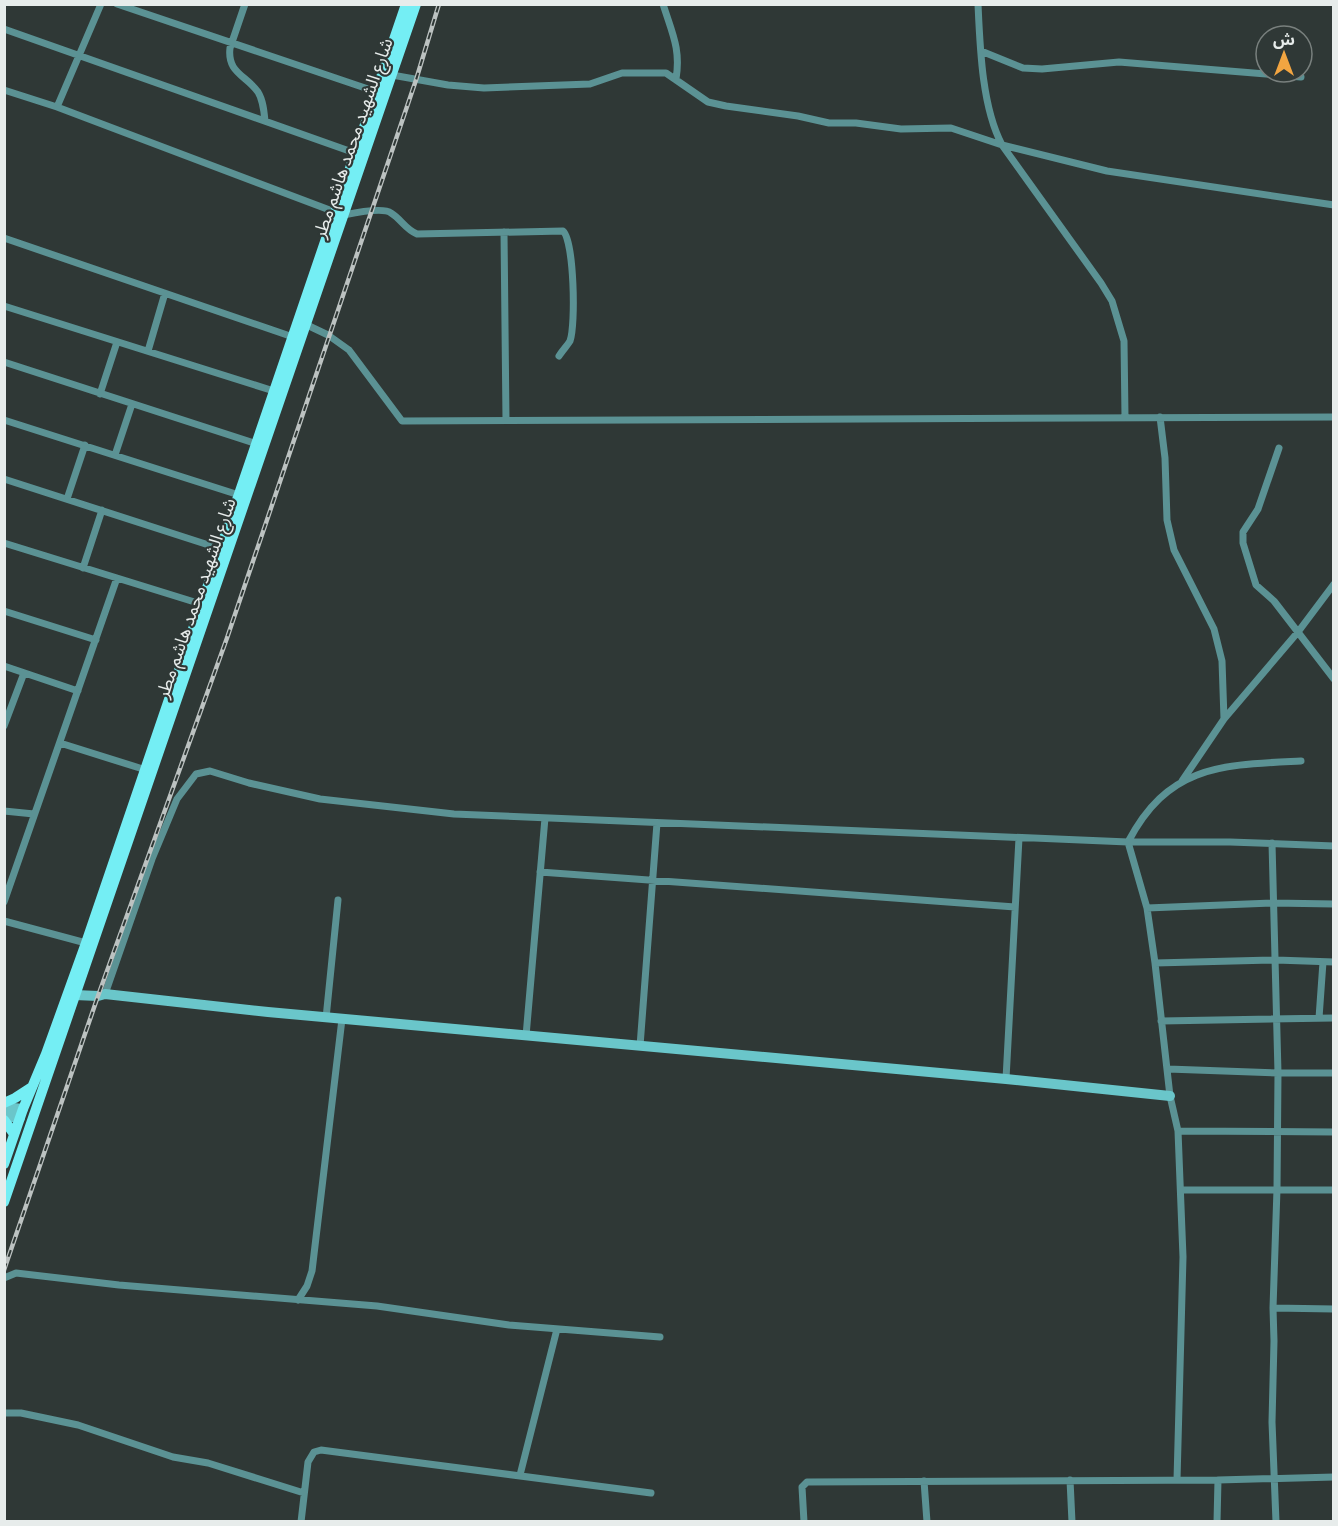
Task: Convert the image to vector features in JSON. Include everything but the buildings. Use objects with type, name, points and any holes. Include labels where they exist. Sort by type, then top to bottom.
[{"type":"main road","name":"شارع الشهيد محمد هاشم مطر","points":[[4,1164],[21,1113],[86,943],[257,444],[307,325],[340,214],[355,153],[406,4]]},
{"type":"main road","name":"شارع الشهيد محمد هاشم مطر","points":[[4,1202],[124,860],[279,392],[293,337],[392,75],[416,4]]},
{"type":"main road","points":[[4,1105],[32,1087]]},
{"type":"main road","points":[[4,1118],[14,1134]]},
{"type":"street","points":[[57,107],[101,4]]},
{"type":"street","points":[[117,4],[377,92]]},
{"type":"street","points":[[245,4],[229,55],[231,63],[258,93],[262,101],[265,121]]},
{"type":"street","points":[[663,4],[675,39],[679,61],[676,79]]},
{"type":"street","points":[[978,4],[981,51],[990,114],[995,131],[1002,145],[1112,301],[1124,341],[1125,417]]},
{"type":"street","points":[[4,29],[355,153]]},
{"type":"street","points":[[981,51],[1023,68],[1042,69],[1119,62],[1254,73]]},
{"type":"street","points":[[392,75],[448,85],[484,88],[590,84],[622,73],[666,73],[708,102],[726,106],[798,116],[829,123],[856,123],[901,129],[951,128],[1002,145],[1107,171],[1334,205]]},
{"type":"street","points":[[4,90],[57,107],[340,214],[381,210],[391,212],[408,231],[417,234],[563,231],[568,238],[575,296],[569,342],[559,356]]},
{"type":"street","points":[[504,232],[506,420]]},
{"type":"street","points":[[4,238],[293,337]]},
{"type":"street","points":[[148,351],[165,293]]},
{"type":"street","points":[[4,306],[279,392]]},
{"type":"street","points":[[307,325],[328,335],[349,350],[402,421],[1334,417]]},
{"type":"street","points":[[100,394],[117,342]]},
{"type":"street","points":[[4,362],[257,444]]},
{"type":"street","points":[[115,455],[132,404]]},
{"type":"street","points":[[1160,417],[1166,458],[1167,520],[1174,550],[1214,629],[1222,661],[1224,719]]},
{"type":"street","points":[[4,420],[239,495]]},
{"type":"street","points":[[67,499],[85,446]]},
{"type":"street","points":[[1279,448],[1258,509],[1244,529],[1242,539],[1255,582],[1274,601],[1334,679]]},
{"type":"street","points":[[4,479],[221,549]]},
{"type":"street","points":[[83,568],[102,510]]},
{"type":"street","points":[[4,543],[201,604]]},
{"type":"street","points":[[4,902],[117,578]]},
{"type":"street","points":[[1182,781],[1224,719],[1298,632],[1334,584]]},
{"type":"street","points":[[4,610],[96,640]]},
{"type":"street","points":[[4,666],[78,691]]},
{"type":"street","points":[[4,726],[24,673]]},
{"type":"street","points":[[60,743],[146,770]]},
{"type":"street","points":[[1177,1480],[1183,1257],[1178,1131],[1170,1096],[1147,908],[1128,842],[1139,821],[1154,803],[1182,781],[1207,770],[1301,761]]},
{"type":"street","points":[[105,994],[116,957],[177,799],[196,774],[210,771],[249,783],[320,799],[454,814],[1018,838],[1334,846]]},
{"type":"street","points":[[4,811],[34,814]]},
{"type":"street","points":[[526,1036],[545,818]]},
{"type":"street","points":[[640,1046],[657,823]]},
{"type":"street","points":[[1006,1079],[1018,838]]},
{"type":"street","points":[[1272,843],[1275,995],[1278,1018],[1272,1422],[1276,1521]]},
{"type":"street","points":[[4,868],[15,869]]},
{"type":"street","points":[[540,872],[1015,907]]},
{"type":"street","points":[[326,1017],[338,900]]},
{"type":"street","points":[[1147,908],[1273,903],[1334,904]]},
{"type":"street","points":[[4,921],[86,943]]},
{"type":"street","points":[[1155,963],[1276,960],[1334,962]]},
{"type":"street","points":[[1319,1017],[1323,962]]},
{"type":"street","points":[[75,995],[105,994],[342,1019],[1170,1096]]},
{"type":"street","points":[[1161,1021],[1334,1018]]},
{"type":"street","points":[[298,1300],[307,1286],[312,1271],[342,1019]]},
{"type":"street","points":[[1168,1069],[1334,1073]]},
{"type":"street","points":[[4,1105],[21,1113]]},
{"type":"street","points":[[4,1118],[21,1113]]},
{"type":"street","points":[[1178,1131],[1334,1131]]},
{"type":"street","points":[[1181,1190],[1334,1190]]},
{"type":"street","points":[[4,1278],[16,1273],[97,1283],[377,1305],[497,1323],[660,1337]]},
{"type":"street","points":[[1273,1308],[1334,1309]]},
{"type":"street","points":[[520,1475],[557,1329]]},
{"type":"street","points":[[4,1413],[21,1413],[78,1425],[173,1457],[208,1463],[304,1493]]},
{"type":"street","points":[[301,1521],[309,1458],[314,1452],[321,1450],[651,1493]]},
{"type":"street","points":[[804,1521],[802,1487],[807,1482],[1218,1480],[1334,1477]]},
{"type":"street","points":[[1070,1480],[1072,1521]]},
{"type":"street","points":[[1217,1521],[1218,1480]]},
{"type":"street","points":[[924,1481],[927,1521]]},
{"type":"railway","points":[[4,1270],[98,996],[227,638],[416,80],[439,4]]}]
